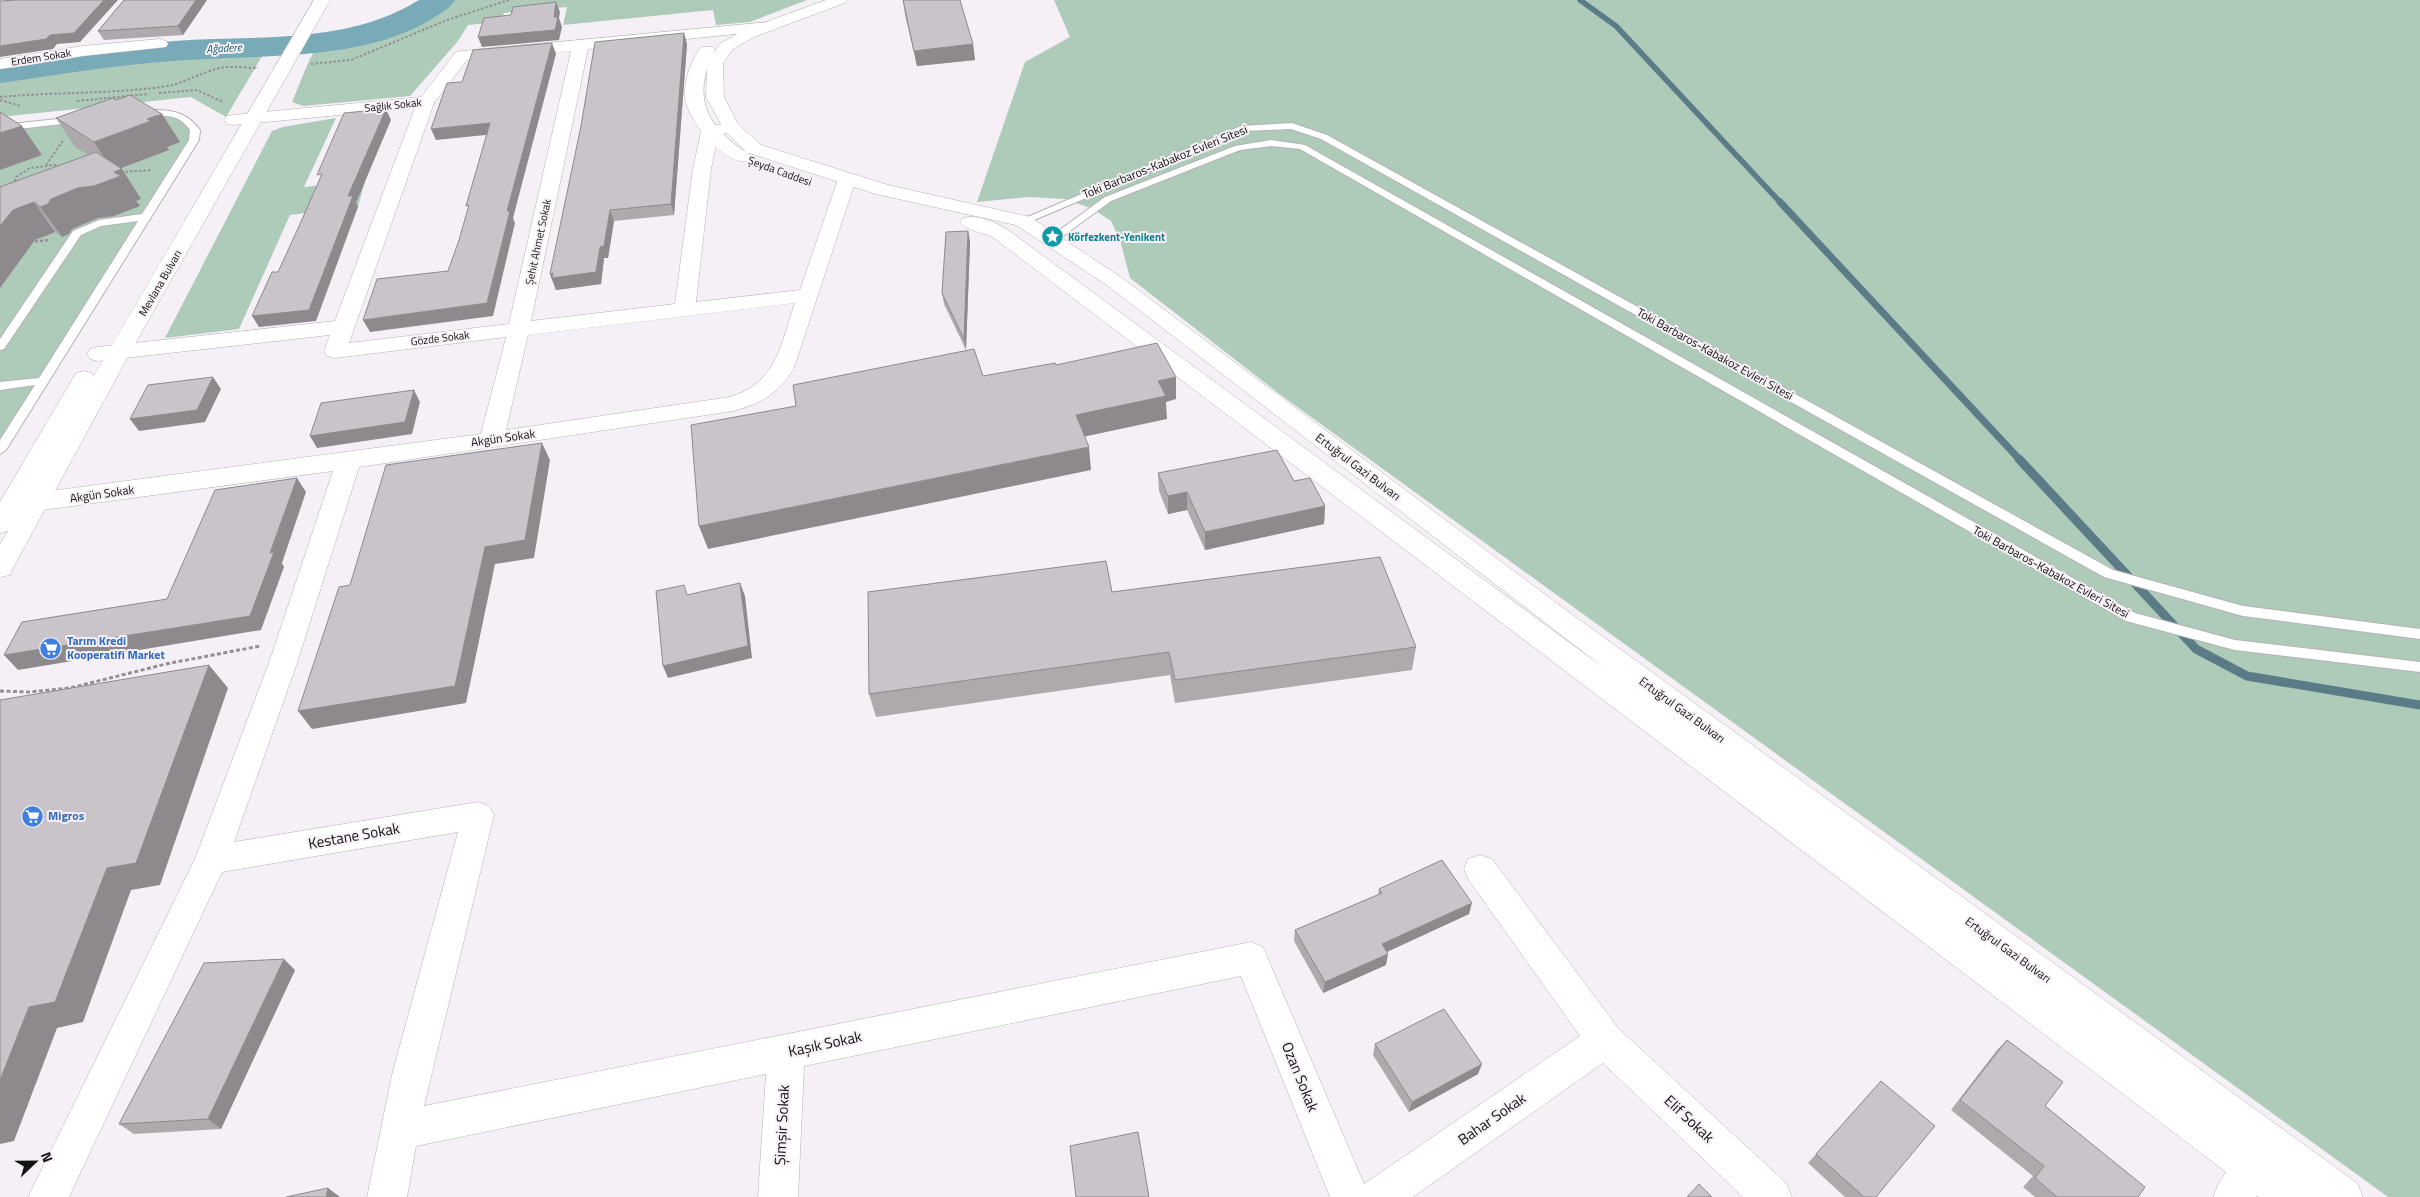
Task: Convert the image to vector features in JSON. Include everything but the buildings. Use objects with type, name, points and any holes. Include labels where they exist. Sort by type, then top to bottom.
[{"type":"street","name":"Mevlana Bulvarı","points":[[0,568],[120,351],[322,0]]},
{"type":"street","name":"Şeyda Caddesi","points":[[816,0],[736,30],[712,42],[699,62],[693,100],[710,132],[740,157],[845,187],[883,190],[1023,221]]},
{"type":"street","name":"Şeyda Caddesi","points":[[840,0],[748,34],[727,46],[715,63],[715,97],[730,127],[754,149],[845,187],[877,207],[980,224],[1001,234],[1025,253]]},
{"type":"street","name":"Sağlık Sokak","points":[[228,111],[255,118],[426,102],[462,56],[769,27]]},
{"type":"street","points":[[83,51],[96,36]]},
{"type":"street","name":"Erdem Sokak","points":[[0,64],[83,51],[160,44]]},
{"type":"street","name":"Şehit Ahmet Sokak","points":[[492,440],[519,328],[581,44]]},
{"type":"street","name":"Mevlana Bulvarı","points":[[5,515],[98,354],[228,111],[263,68]]},
{"type":"street","name":"Gözde Sokak","points":[[426,102],[335,351],[808,294]]},
{"type":"street","points":[[685,308],[702,169],[710,132],[730,127]]},
{"type":"street","name":"Akgün Sokak","points":[[5,515],[36,502],[349,461],[733,404],[753,399],[770,387],[783,368],[845,187]]},
{"type":"street","name":"Ertuğrul Gazi Bulvarı","points":[[1023,221],[1115,282],[1545,609],[2251,1169],[2344,1197]]},
{"type":"street","name":"Ertuğrul Gazi Bulvarı","points":[[1025,253],[2290,1197]]},
{"type":"street","points":[[98,354],[343,327]]},
{"type":"street","points":[[48,1197],[211,860],[290,640],[349,461]]},
{"type":"street","name":"Kestane Sokak","points":[[211,860],[478,815],[411,1075],[387,1197]]},
{"type":"street","name":"Elif Sokak","points":[[1480,870],[1605,1040],[1772,1197]]},
{"type":"street","name":"Kaşık Sokak","points":[[400,1130],[1251,958]]},
{"type":"street","name":"Ozan Sokak","points":[[1251,958],[1350,1197]]},
{"type":"street","name":"Bahar Sokak","points":[[1379,1197],[1605,1040]]},
{"type":"street","name":"Şimşir Sokak","points":[[778,1197],[786,1052]]},
{"type":"lane","points":[[0,450],[194,140],[195,130],[191,122],[177,114],[165,112],[126,115]]},
{"type":"lane","points":[[0,128],[82,120]]},
{"type":"lane","name":"Toki Barbaros-Kabakoz Evleri Sitesi","points":[[1023,221],[1244,128],[1292,126],[1324,138],[2109,574],[2243,611],[2420,634]]},
{"type":"lane","name":"Toki Barbaros-Kabakoz Evleri Sitesi","points":[[1051,240],[1108,200],[1238,148],[1271,143],[1302,147],[2131,617],[2235,645],[2420,667]]},
{"type":"lane","points":[[0,347],[74,238],[87,227],[100,223],[146,217]]},
{"type":"lane","points":[[0,386],[43,381]]},
{"type":"path","points":[[285,66],[351,60],[447,20],[509,0]]},
{"type":"path","points":[[0,99],[51,92],[85,93],[154,88],[180,83],[224,67],[263,68]]},
{"type":"path","points":[[68,102],[190,90],[228,111]]},
{"type":"path","points":[[0,99],[25,106]]},
{"type":"path","points":[[46,165],[82,120]]},
{"type":"path","points":[[58,178],[63,174],[64,168],[46,165],[29,169],[13,179],[14,185],[26,187],[68,177]]},
{"type":"path","points":[[118,173],[177,168]]},
{"type":"path","points":[[21,194],[26,187]]},
{"type":"path","points":[[28,243],[74,238]]},
{"type":"path","points":[[0,691],[29,692],[70,688],[166,664],[290,640]]},
{"type":"green space","points":[[453,0],[807,0],[750,22],[716,25],[713,10],[563,25],[567,7],[504,13],[499,22],[468,25],[458,41],[410,96],[303,106],[292,102],[317,46],[406,27],[439,11]]},
{"type":"green space","points":[[1054,0],[2420,0],[2420,1197],[2388,1197],[1278,393],[1130,278],[1120,240],[1111,221],[1093,209],[1065,199],[1028,197],[977,202],[1025,62],[1070,37]]},
{"type":"green space","points":[[264,53],[226,117],[191,97],[0,117],[0,81],[142,58]]},
{"type":"green space","points":[[177,114],[195,130],[0,450],[0,128]]},
{"type":"green space","points":[[336,118],[304,187],[365,181],[358,207],[290,215],[239,329],[165,338],[272,131],[283,127]]},
{"type":"waterway","name":"Ağadere","points":[[0,73],[151,53],[276,46],[347,38],[381,30],[412,18],[440,0]]},
{"type":"waterway","points":[[1580,0],[1616,26],[1781,203]]},
{"type":"waterway","points":[[1780,202],[2020,460]]},
{"type":"waterway","points":[[2019,459],[2196,649],[2247,676],[2420,705]]},
{"type":"place","name":"Körfezkent-Yenikent","points":[[1052,237]]},
{"type":"place","name":"Tarım Kredi Kooperatifi Market","points":[[51,648]]},
{"type":"place","name":"Migros","points":[[32,816]]}]
